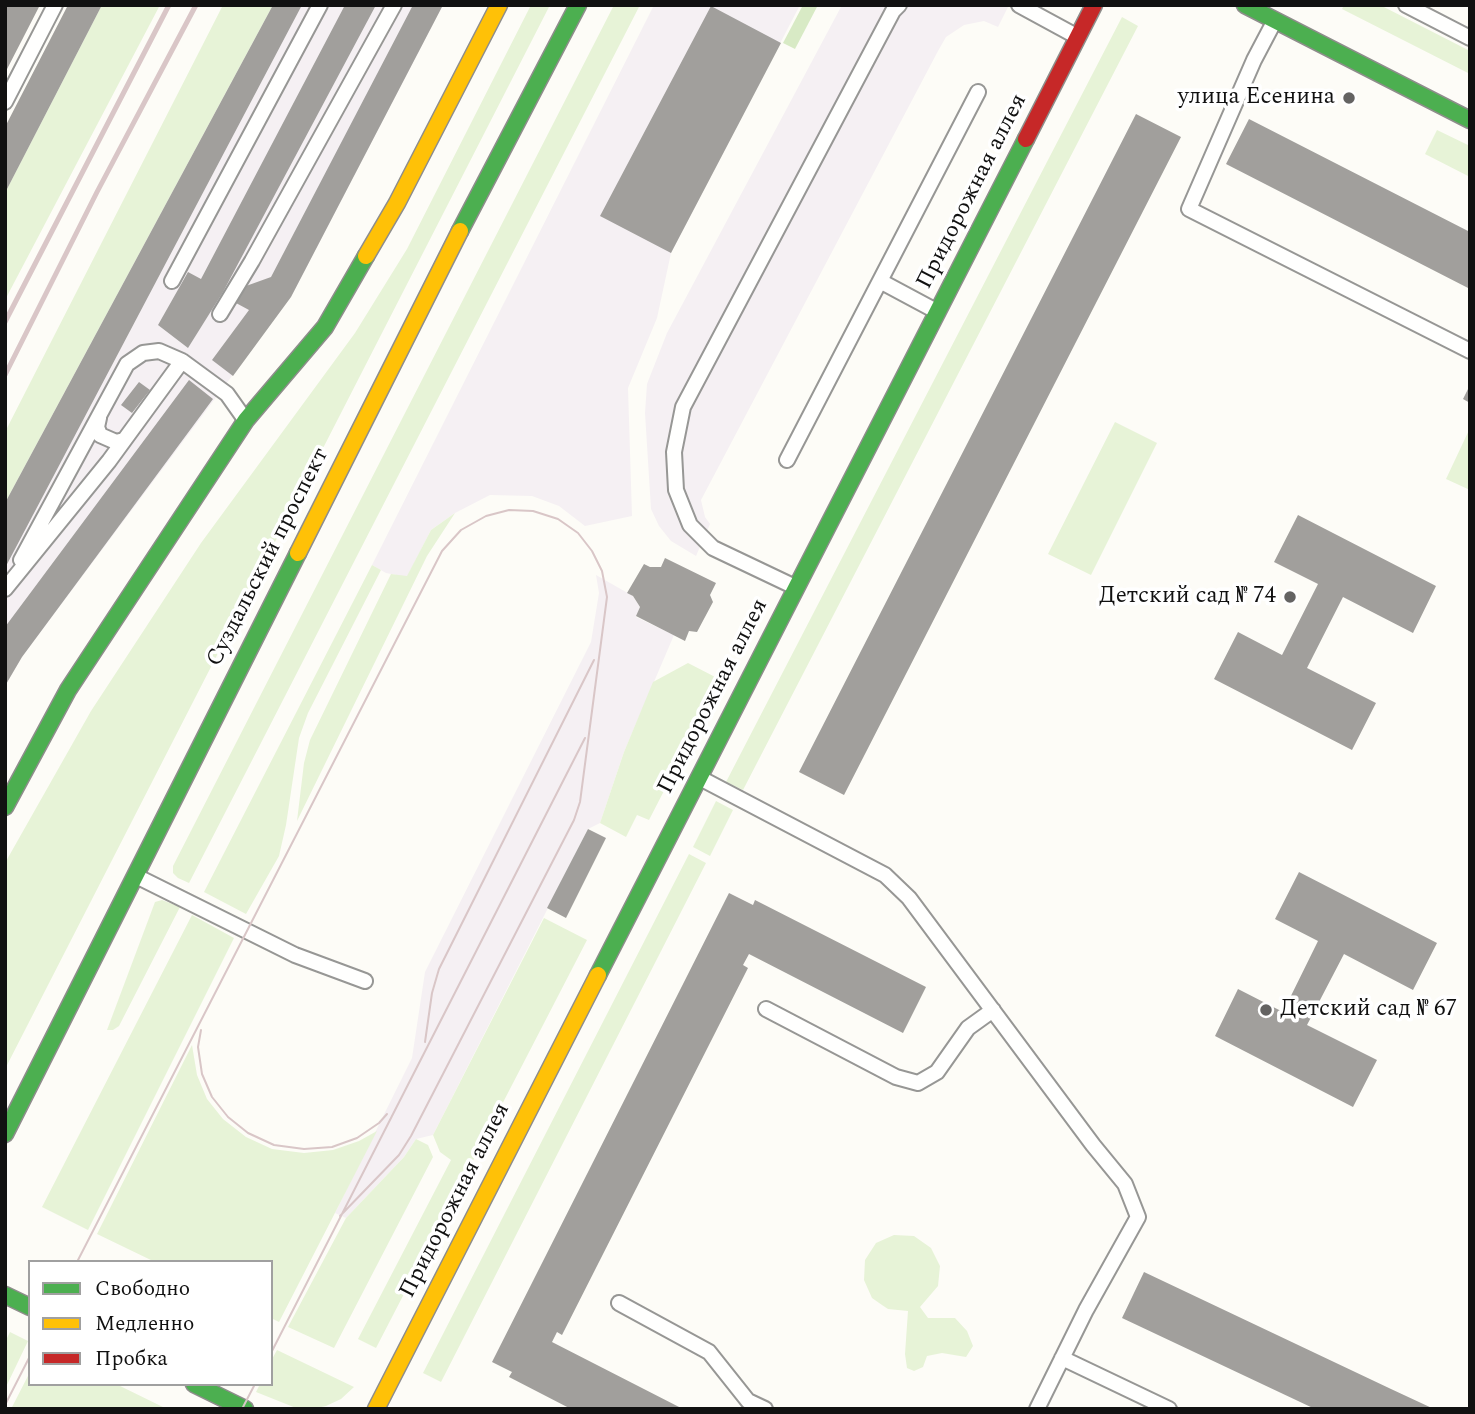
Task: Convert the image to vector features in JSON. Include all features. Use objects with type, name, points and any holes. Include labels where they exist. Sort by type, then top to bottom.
[{"type":"main road","points":[[5,807],[68,690],[246,420],[325,327],[397,203],[499,5]]},
{"type":"main road","name":"Суздальский проспект","points":[[5,1134],[134,875],[578,5]]},
{"type":"main road","name":"Придорожная аллея","points":[[376,1409],[1094,5]]},
{"type":"main road","points":[[1245,5],[1470,120]]},
{"type":"main road","points":[[5,1295],[28,1306]]},
{"type":"main road","points":[[198,1386],[245,1409]]},
{"type":"lane","points":[[5,102],[55,5]]},
{"type":"lane","points":[[172,281],[320,5]]},
{"type":"lane","points":[[220,314],[253,261],[394,5]]},
{"type":"lane","points":[[796,588],[713,548],[690,525],[676,490],[674,452],[682,407],[893,11],[900,5]]},
{"type":"lane","points":[[1019,5],[1077,37]]},
{"type":"lane","points":[[1406,5],[1470,38]]},
{"type":"lane","points":[[1275,20],[1254,60],[1189,209],[1470,351]]},
{"type":"lane","points":[[787,460],[978,92]]},
{"type":"lane","points":[[880,281],[937,312]]},
{"type":"lane","points":[[5,589],[127,364],[143,353],[159,351],[182,361],[227,394],[246,420]]},
{"type":"lane","points":[[5,589],[62,521],[182,361]]},
{"type":"lane","points":[[99,417],[97,427],[100,435],[116,443],[124,440]]},
{"type":"lane","points":[[699,778],[885,875],[909,898],[1125,1184],[1138,1217],[1086,1310],[1037,1409]]},
{"type":"lane","points":[[134,875],[295,956],[365,981]]},
{"type":"lane","points":[[766,1009],[896,1077],[918,1083],[937,1072],[968,1028],[993,1010]]},
{"type":"lane","points":[[618,1303],[709,1352],[746,1405],[765,1409]]},
{"type":"lane","points":[[1062,1358],[1169,1409]]},
{"type":"shaded area","points":[[273,5],[443,5],[291,297],[22,657],[5,686],[5,503]]},
{"type":"shaded area","points":[[654,5],[800,5],[671,253],[657,318],[628,388],[632,516],[585,526],[559,506],[532,496],[490,495],[455,513],[431,530],[407,577],[386,573],[372,565]]},
{"type":"shaded area","points":[[842,5],[1009,5],[998,27],[984,21],[964,25],[946,37],[938,51],[701,500],[705,517],[710,524],[696,556],[671,541],[659,526],[651,509],[645,413],[647,384],[667,333]]},
{"type":"shaded area","points":[[596,575],[633,596],[640,607],[636,617],[674,635],[624,752],[600,823],[588,829],[433,1135],[416,1139],[404,1157],[346,1218],[335,1213],[412,1058],[425,972],[591,642],[599,593]]},
{"type":"green space","points":[[102,5],[160,5],[5,300],[5,193]]},
{"type":"green space","points":[[223,5],[273,5],[5,503],[5,432]]},
{"type":"green space","points":[[531,5],[550,5],[5,1069],[5,863],[91,711],[201,543],[355,333],[407,249]]},
{"type":"green space","points":[[614,5],[640,5],[189,883],[178,878],[173,873],[173,866]]},
{"type":"green space","points":[[803,5],[818,5],[795,49],[783,43]]},
{"type":"green space","points":[[1344,5],[1380,5],[1470,51],[1470,74],[1342,9]]},
{"type":"green space","points":[[1122,17],[1138,26],[743,790],[726,782]]},
{"type":"green space","points":[[1437,130],[1470,146],[1470,177],[1425,154]]},
{"type":"green space","points":[[1115,422],[1157,443],[1091,575],[1048,554]]},
{"type":"green space","points":[[1470,428],[1470,490],[1446,479]]},
{"type":"green space","points":[[455,513],[427,556],[297,821],[304,763],[310,740],[391,574],[407,576],[431,530]]},
{"type":"green space","points":[[372,565],[381,570],[308,713],[299,738],[279,856],[246,914],[204,892]]},
{"type":"green space","points":[[688,663],[721,680],[649,820],[637,815],[626,837],[600,823],[624,752],[653,682]]},
{"type":"green space","points":[[716,801],[733,810],[710,856],[693,847]]},
{"type":"green space","points":[[689,854],[706,863],[441,1382],[423,1373]]},
{"type":"green space","points":[[162,900],[180,907],[119,1026],[107,1030],[155,902]]},
{"type":"green space","points":[[192,915],[234,938],[88,1230],[42,1207]]},
{"type":"green space","points":[[544,918],[587,940],[376,1348],[358,1339],[451,1160],[440,1152],[433,1135]]},
{"type":"green space","points":[[192,1045],[197,1075],[207,1099],[223,1119],[246,1137],[272,1149],[304,1153],[333,1150],[377,1131],[279,1322],[273,1319],[273,1260],[151,1260],[97,1234]]},
{"type":"green space","points":[[416,1139],[428,1145],[433,1157],[334,1348],[288,1327],[346,1218],[404,1157]]},
{"type":"green space","points":[[894,1235],[914,1236],[931,1248],[940,1266],[938,1286],[920,1307],[928,1318],[955,1318],[967,1331],[973,1346],[966,1357],[942,1353],[927,1356],[923,1367],[914,1371],[907,1368],[905,1354],[908,1311],[888,1309],[872,1298],[864,1280],[865,1260],[876,1243]]},
{"type":"green space","points":[[10,1332],[28,1341],[5,1389],[5,1342]]},
{"type":"green space","points":[[277,1350],[354,1387],[341,1399],[326,1406],[296,1408],[256,1392],[259,1386],[273,1386],[273,1357]]},
{"type":"green space","points":[[28,1376],[28,1386],[120,1386],[167,1409],[11,1409]]},
{"type":"building","points":[[40,5],[5,73],[5,7]]},
{"type":"building","points":[[68,5],[102,5],[5,193],[5,127]]},
{"type":"building","points":[[273,5],[302,5],[5,568],[5,503]]},
{"type":"building","points":[[345,5],[376,5],[223,292],[188,348],[158,325],[188,272],[201,279]]},
{"type":"building","points":[[413,5],[443,5],[291,297],[233,376],[212,360],[249,310],[236,303],[246,286],[271,277]]},
{"type":"building","points":[[711,6],[781,43],[671,253],[600,216]]},
{"type":"building","points":[[1136,114],[1181,137],[844,795],[799,772]]},
{"type":"building","points":[[1249,119],[1470,232],[1470,289],[1226,164]]},
{"type":"building","points":[[189,380],[213,399],[22,657],[5,686],[5,627]]},
{"type":"building","points":[[139,382],[150,390],[132,413],[121,405]]},
{"type":"building","points":[[1470,385],[1470,403],[1463,399]]},
{"type":"building","points":[[1298,515],[1436,586],[1413,633],[1343,597],[1307,668],[1376,703],[1352,750],[1214,679],[1238,632],[1282,655],[1318,584],[1274,562]]},
{"type":"building","points":[[665,558],[716,583],[710,595],[713,602],[697,632],[689,631],[685,641],[636,616],[640,607],[633,596],[627,593],[644,564],[661,567]]},
{"type":"building","points":[[588,829],[606,838],[566,918],[547,908]]},
{"type":"building","points":[[1299,872],[1437,943],[1413,990],[1344,954],[1307,1025],[1377,1060],[1353,1107],[1215,1036],[1238,989],[1283,1012],[1318,941],[1275,919]]},
{"type":"building","points":[[729,893],[753,905],[755,900],[926,987],[903,1033],[749,954],[743,965],[748,968],[562,1335],[557,1332],[552,1342],[683,1409],[571,1409],[509,1377],[512,1372],[492,1362]]},
{"type":"building","points":[[1144,1272],[1434,1409],[1315,1409],[1122,1318]]},
{"type":"tram line","points":[[78,1260],[442,551],[461,530],[486,516],[509,510],[533,511],[558,519],[578,533],[592,551],[602,571],[607,597],[580,802],[574,820],[411,1136],[399,1155],[340,1216]]},
{"type":"tram line","points":[[425,1042],[432,993],[439,969],[594,660]]},
{"type":"tram line","points":[[273,1349],[585,738]]},
{"type":"tram line","points":[[201,1030],[198,1047],[202,1074],[212,1097],[228,1117],[248,1133],[274,1145],[304,1149],[332,1147],[357,1138],[387,1114]]},
{"type":"tram line","points":[[5,1405],[28,1360]]},
{"type":"tram line","points":[[242,1409],[254,1386]]},
{"type":"railway","points":[[5,322],[169,5]]},
{"type":"railway","points":[[5,375],[97,192],[196,5]]},
{"type":"traffic: fast","points":[[460,231],[578,5]]},
{"type":"traffic: fast","points":[[1245,5],[1470,120]]},
{"type":"traffic: fast","points":[[598,975],[1026,139]]},
{"type":"traffic: fast","points":[[5,807],[68,690],[246,420],[325,327],[366,256]]},
{"type":"traffic: fast","points":[[5,1134],[298,553]]},
{"type":"traffic: fast","points":[[5,1295],[28,1306]]},
{"type":"traffic: fast","points":[[198,1386],[245,1409]]},
{"type":"traffic: slow","points":[[366,256],[397,203],[499,5]]},
{"type":"traffic: slow","points":[[298,553],[460,231]]},
{"type":"traffic: slow","points":[[376,1409],[598,975]]},
{"type":"traffic: jam","points":[[1026,139],[1094,5]]},
{"type":"place","name":"улица Есенина","points":[[1349,98]]},
{"type":"place","name":"Детский сад № 74","points":[[1290,597]]},
{"type":"place","name":"Детский сад № 67","points":[[1266,1010]]}]
